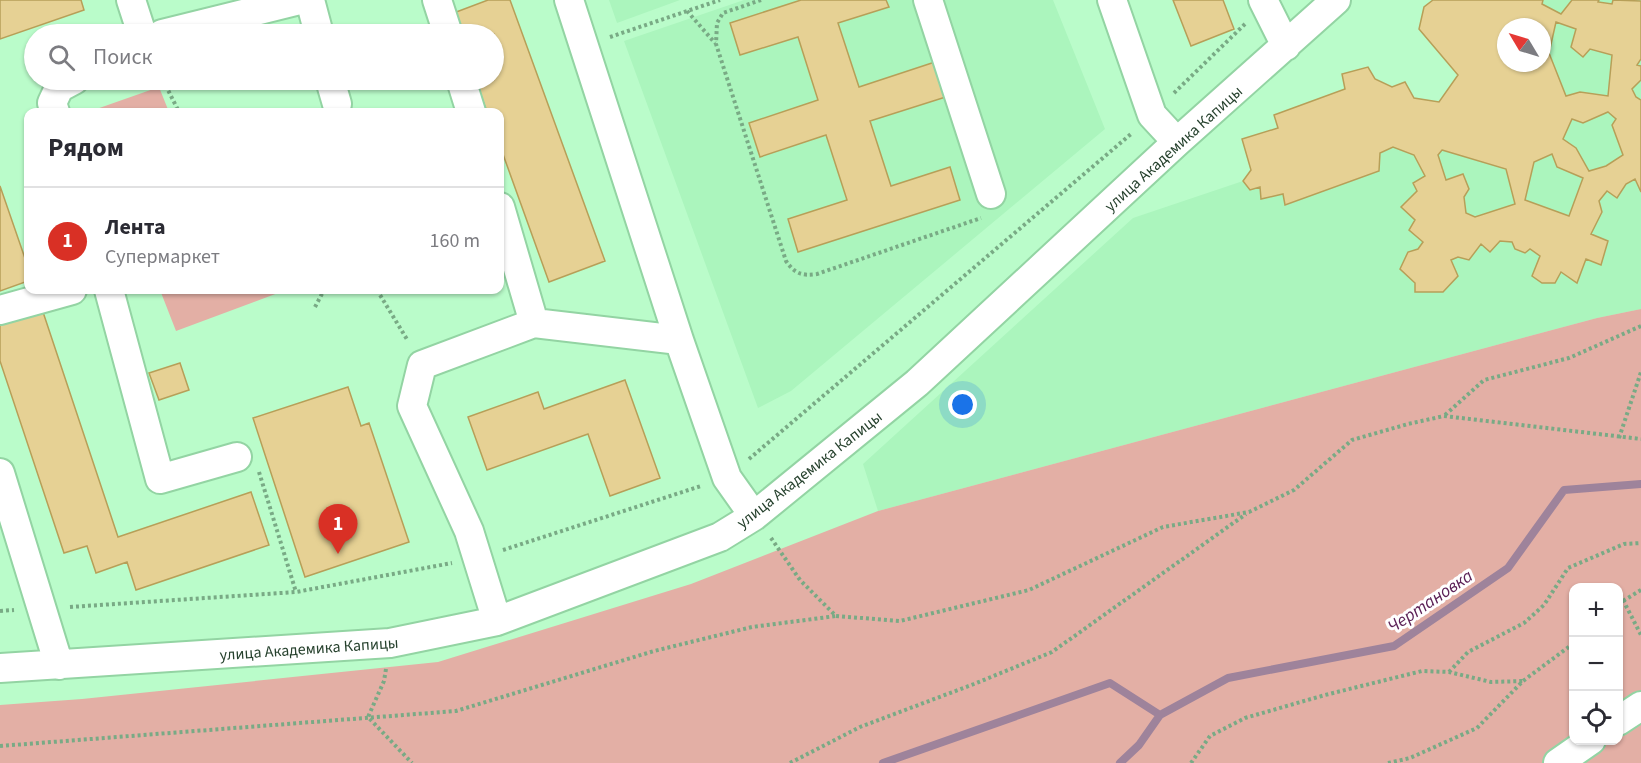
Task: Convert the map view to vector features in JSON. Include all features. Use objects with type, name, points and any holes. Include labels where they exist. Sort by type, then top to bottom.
[{"type":"street","points":[[131,0],[139,24]]},
{"type":"street","points":[[203,24],[300,0]]},
{"type":"street","points":[[310,0],[316,24]]},
{"type":"street","points":[[437,0],[445,24]]},
{"type":"street","points":[[569,0],[679,340],[727,478],[754,516]]},
{"type":"street","points":[[928,0],[991,194]]},
{"type":"street","points":[[1112,0],[1152,115],[1177,142]]},
{"type":"street","points":[[1263,0],[1286,46]]},
{"type":"street","name":"улица Академика Капицы","points":[[0,668],[390,644],[497,621],[720,537],[754,516],[917,383],[1177,142],[1336,0]]},
{"type":"street","points":[[54,108],[52,103],[59,90]]},
{"type":"street","points":[[464,90],[470,108]]},
{"type":"street","points":[[504,221],[534,323]]},
{"type":"street","points":[[0,310],[58,294]]},
{"type":"street","points":[[110,294],[160,479],[237,457]]},
{"type":"street","points":[[497,621],[469,531],[412,406],[422,365],[534,323],[679,340]]},
{"type":"street","points":[[0,473],[59,665]]},
{"type":"street","points":[[1623,718],[1641,705]]},
{"type":"street","points":[[1558,763],[1585,745]]},
{"type":"path","points":[[585,46],[720,0]]},
{"type":"path","points":[[761,0],[723,13],[717,23],[716,44],[786,261],[793,271],[804,276],[817,274],[970,224],[981,218],[989,207],[991,194]]},
{"type":"path","points":[[687,11],[716,44]]},
{"type":"path","points":[[168,90],[177,108]]},
{"type":"path","points":[[315,307],[322,294]]},
{"type":"path","points":[[379,294],[422,365]]},
{"type":"path","points":[[1444,416],[1484,380],[1569,358],[1641,326]]},
{"type":"path","points":[[1619,438],[1641,372]]},
{"type":"path","points":[[790,763],[860,727],[974,684],[1052,651],[1249,512],[1294,490],[1352,440],[1444,416],[1641,439]]},
{"type":"path","points":[[237,457],[257,468],[296,592]]},
{"type":"path","points":[[0,746],[456,711],[654,651],[752,627],[836,616],[900,621],[1029,590],[1163,528],[1249,512]]},
{"type":"path","points":[[754,516],[800,580],[836,616]]},
{"type":"path","points":[[1449,672],[1468,652],[1492,642],[1524,623],[1544,605],[1568,568],[1624,544],[1641,543]]},
{"type":"path","points":[[1641,590],[1623,600],[1641,635]]},
{"type":"path","points":[[1388,763],[1410,758],[1477,728],[1523,681],[1569,647]]},
{"type":"path","points":[[368,717],[384,681],[387,659]]},
{"type":"path","points":[[1191,763],[1210,736],[1245,718],[1422,672],[1449,672],[1491,682],[1523,681]]},
{"type":"path","points":[[368,717],[412,763]]},
{"type":"shaded area","points":[[609,0],[680,0],[617,23]]},
{"type":"shaded area","points":[[744,0],[1053,0],[1105,129],[791,391],[758,408],[624,41]]},
{"type":"shaded area","points":[[1433,0],[1641,0],[1641,309],[1597,318],[878,511],[863,464],[1133,218],[1243,181],[1251,170],[1242,139],[1278,128],[1274,115],[1345,89],[1342,74],[1368,67],[1375,79],[1392,87],[1405,82],[1414,98],[1439,102],[1458,75],[1419,29],[1424,7]]},
{"type":"shaded area","points":[[150,90],[160,90],[167,108],[99,108]]},
{"type":"shaded area","points":[[162,294],[275,294],[176,331]]},
{"type":"shaded area","points":[[1641,309],[1641,763],[0,763],[0,705],[82,699],[438,662],[691,584],[878,511],[1597,318]]},
{"type":"building","points":[[0,0],[81,0],[84,10],[43,24],[24,24],[24,31],[0,39]]},
{"type":"building","points":[[488,0],[510,0],[605,261],[549,282],[504,157],[504,108],[486,108],[479,90],[504,90],[504,24],[454,24],[451,14]]},
{"type":"building","points":[[801,0],[886,0],[889,7],[838,23],[859,87],[941,60],[952,95],[870,121],[891,186],[950,167],[960,200],[798,252],[788,219],[847,200],[826,135],[760,157],[749,123],[818,100],[798,37],[740,55],[730,23]]},
{"type":"building","points":[[1173,0],[1223,0],[1234,29],[1191,46]]},
{"type":"building","points":[[1433,0],[1543,0],[1542,4],[1561,14],[1572,0],[1599,0],[1598,2],[1612,4],[1613,0],[1641,1],[1641,59],[1637,65],[1641,66],[1641,80],[1632,89],[1636,97],[1641,100],[1641,192],[1635,179],[1626,184],[1617,198],[1607,191],[1599,201],[1602,212],[1591,234],[1608,241],[1601,265],[1586,259],[1577,283],[1561,272],[1555,283],[1542,283],[1532,276],[1540,256],[1530,249],[1525,253],[1515,249],[1512,242],[1500,241],[1490,252],[1481,244],[1469,260],[1458,257],[1451,260],[1458,276],[1443,292],[1415,292],[1415,283],[1400,269],[1408,252],[1418,249],[1423,242],[1409,230],[1415,220],[1401,207],[1417,191],[1413,183],[1425,176],[1414,155],[1393,147],[1380,153],[1379,171],[1285,205],[1283,194],[1261,199],[1260,187],[1250,190],[1243,181],[1251,170],[1242,139],[1278,128],[1274,115],[1345,89],[1342,74],[1368,67],[1375,79],[1392,87],[1405,82],[1414,98],[1439,102],[1458,75],[1419,29],[1424,7]],"holes":[[[1497,18],[1551,18],[1551,44],[1556,22],[1576,29],[1571,47],[1583,57],[1590,49],[1612,55],[1608,96],[1580,92],[1566,96],[1551,58],[1551,72],[1497,72]],[[1608,112],[1616,119],[1612,125],[1623,155],[1606,166],[1589,171],[1576,148],[1563,139],[1572,119],[1583,123]],[[1442,150],[1506,169],[1515,204],[1475,217],[1466,213],[1464,197],[1469,189],[1463,174],[1446,180],[1438,155]],[[1552,154],[1557,167],[1583,178],[1569,216],[1525,200],[1534,162]]]},
{"type":"building","points":[[0,186],[24,255],[24,282],[0,291]]},
{"type":"building","points":[[42,309],[118,537],[251,492],[269,545],[136,590],[127,562],[96,573],[87,546],[64,553],[0,361],[0,323]]},
{"type":"building","points":[[180,363],[189,390],[159,400],[149,373]]},
{"type":"building","points":[[625,380],[660,478],[610,496],[588,434],[487,470],[468,417],[538,392],[544,409]]},
{"type":"building","points":[[348,387],[361,426],[369,423],[409,542],[305,577],[253,418]]},
{"type":"waterway","name":"Чертановка","points":[[1120,763],[1139,745],[1160,715],[1228,678],[1394,646],[1508,568],[1564,490],[1641,484]]},
{"type":"waterway","points":[[883,763],[1110,683],[1160,715]]},
{"type":"place","name":"Лента","points":[[338,554]]}]
